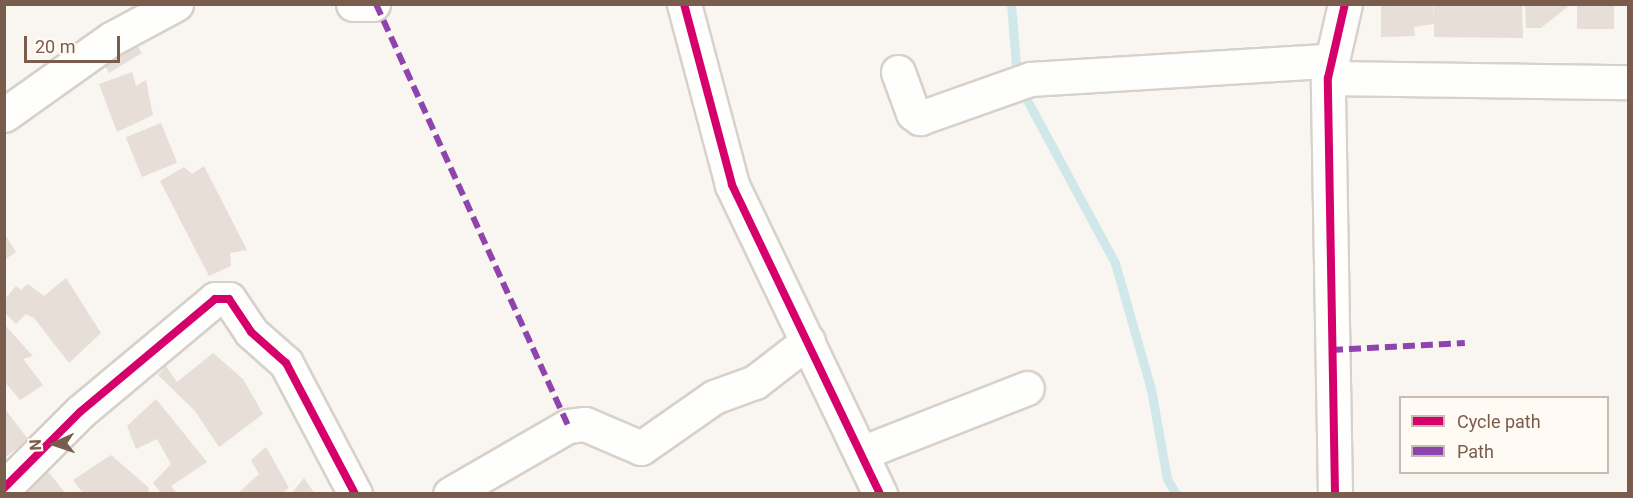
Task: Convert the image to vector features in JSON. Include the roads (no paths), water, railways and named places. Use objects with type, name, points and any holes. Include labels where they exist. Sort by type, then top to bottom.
[{"type":"street","points":[[4,115],[71,65],[111,39],[176,4]]},
{"type":"street","points":[[353,4],[374,4]]},
{"type":"street","points":[[684,4],[732,185],[880,494]]},
{"type":"street","points":[[1335,494],[1328,70],[1346,4]]},
{"type":"street","points":[[898,72],[913,113],[920,118],[997,87],[1030,79],[1328,70],[1629,82]]},
{"type":"street","points":[[4,488],[153,351],[215,299],[229,299],[251,332],[286,363],[355,494]]},
{"type":"street","points":[[450,494],[568,426],[585,424],[641,448],[714,398],[755,382],[808,341]]},
{"type":"street","points":[[861,453],[1026,388]]},
{"type":"waterway","points":[[1011,4],[1017,77]]},
{"type":"waterway","points":[[1021,89],[1115,263],[1151,389],[1167,479],[1176,494]]}]
